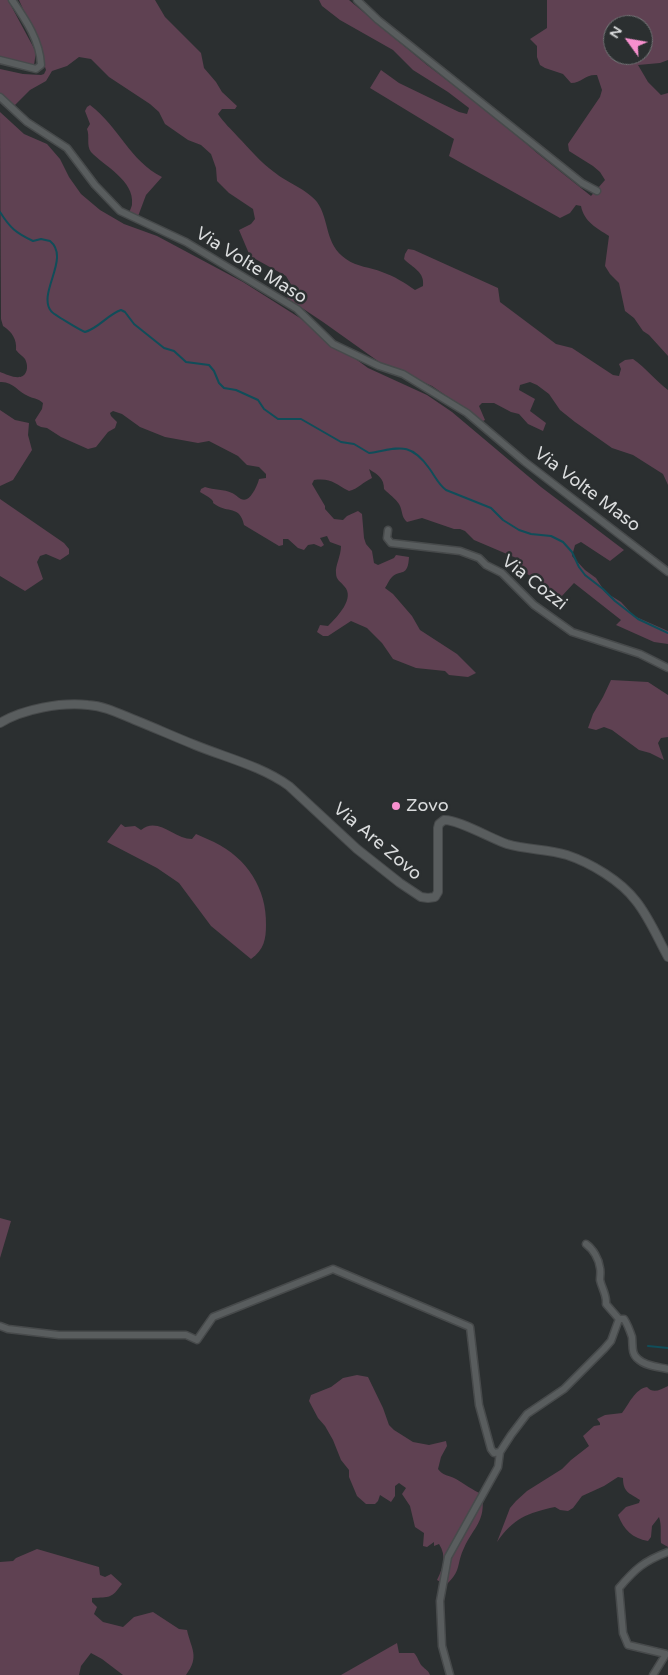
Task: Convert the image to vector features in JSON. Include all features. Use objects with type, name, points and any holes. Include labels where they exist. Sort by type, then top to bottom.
[{"type":"street","points":[[0,60],[36,69],[42,65],[41,53],[27,22],[12,0]]},
{"type":"street","points":[[357,0],[378,20],[582,184],[597,191]]},
{"type":"street","name":"Via Volte Maso","points":[[0,97],[27,122],[67,148],[95,186],[120,211],[186,242],[297,309],[333,344],[379,366],[403,374],[467,413],[525,462],[668,572]]},
{"type":"street","name":"Via Cozzi","points":[[388,530],[387,538],[391,543],[460,550],[479,558],[486,565],[502,573],[534,605],[572,632],[640,654],[668,668]]},
{"type":"street","name":"Via Are Zovo","points":[[0,723],[10,717],[50,707],[67,704],[90,705],[114,711],[247,764],[277,777],[289,786],[357,849],[400,883],[424,898],[434,897],[438,892],[438,828],[439,824],[444,820],[460,823],[481,834],[508,844],[567,855],[596,869],[625,888],[637,902],[668,957]]},
{"type":"street","points":[[586,1244],[591,1247],[598,1259],[600,1280],[606,1297],[606,1304],[619,1319],[624,1319],[629,1327],[633,1350],[637,1359],[646,1364],[668,1369]]},
{"type":"street","points":[[0,1326],[59,1335],[186,1335],[196,1340],[213,1317],[333,1269],[470,1328],[479,1405],[490,1449],[494,1453],[500,1452]]},
{"type":"street","points":[[450,1675],[442,1646],[440,1601],[448,1557],[498,1467],[500,1452],[511,1435],[527,1414],[564,1389],[604,1349],[611,1341],[619,1319]]},
{"type":"street","points":[[653,1675],[666,1654],[628,1644],[623,1633],[619,1588],[634,1570],[654,1557],[668,1552]]},
{"type":"shaded area","points":[[0,0],[8,0],[36,52],[34,65],[0,59]]},
{"type":"shaded area","points":[[19,0],[155,0],[165,17],[201,53],[204,68],[222,92],[237,106],[235,109],[222,109],[218,114],[220,117],[264,164],[317,202],[334,246],[346,259],[391,276],[415,290],[423,286],[422,277],[404,259],[408,249],[414,250],[498,288],[500,302],[556,344],[572,348],[613,375],[619,376],[621,369],[619,364],[625,360],[633,359],[668,390],[668,485],[663,474],[633,455],[612,448],[575,422],[560,410],[549,394],[537,385],[530,382],[520,385],[519,390],[535,399],[530,411],[546,423],[543,431],[528,424],[519,414],[494,403],[482,403],[479,406],[485,420],[479,423],[458,404],[432,386],[382,364],[287,298],[293,288],[286,276],[250,256],[239,230],[251,224],[255,219],[253,209],[229,193],[217,181],[216,168],[211,154],[201,145],[188,140],[165,124],[159,112],[150,104],[109,77],[91,59],[79,57],[67,66],[52,71],[46,81],[30,90],[11,109],[0,96],[0,69],[23,74],[41,75],[46,70],[35,36]]},
{"type":"shaded area","points":[[319,0],[349,0],[427,65],[496,117],[591,196],[605,180],[593,166],[569,151],[568,144],[600,97],[602,90],[597,75],[571,83],[563,74],[540,65],[537,57],[537,46],[530,39],[547,28],[547,0],[668,0],[668,60],[653,64],[653,15],[603,15],[603,65],[638,65],[648,82],[661,95],[668,93],[668,356],[643,331],[634,318],[625,311],[619,283],[605,266],[609,236],[588,220],[581,206],[576,205],[570,213],[560,218],[449,156],[454,139],[370,88],[381,70],[399,83],[459,112],[467,114],[469,108],[413,70],[393,50],[340,20],[322,6]]},
{"type":"shaded area","points":[[90,105],[109,123],[141,162],[162,177],[146,195],[137,219],[128,215],[132,204],[129,188],[117,174],[90,150],[87,129],[90,124],[85,111]]},
{"type":"shaded area","points":[[0,112],[24,134],[47,144],[60,159],[69,177],[81,194],[100,210],[124,224],[157,236],[243,282],[300,318],[368,368],[427,395],[452,412],[541,487],[624,550],[610,561],[581,542],[575,545],[572,556],[585,570],[596,578],[605,592],[621,602],[634,616],[668,631],[668,644],[654,642],[616,625],[621,620],[574,583],[561,597],[517,567],[521,560],[474,540],[465,531],[422,518],[407,522],[398,502],[384,489],[382,479],[369,469],[372,478],[349,491],[333,482],[325,480],[314,480],[312,484],[325,509],[334,519],[343,520],[358,511],[362,514],[364,538],[372,551],[374,563],[378,565],[394,558],[396,555],[409,557],[407,568],[392,577],[385,588],[393,594],[412,616],[420,630],[457,654],[476,673],[468,677],[449,675],[445,671],[416,668],[393,659],[382,643],[367,628],[351,621],[328,636],[323,636],[317,632],[320,625],[328,626],[347,602],[347,591],[336,575],[341,546],[330,542],[327,536],[320,538],[324,545],[321,547],[314,544],[308,545],[304,550],[298,548],[288,539],[283,539],[283,545],[279,546],[244,525],[236,512],[220,507],[200,492],[205,487],[229,492],[245,500],[253,493],[259,479],[266,478],[266,474],[259,467],[247,465],[238,456],[209,441],[198,443],[165,437],[140,427],[122,414],[113,411],[110,413],[117,422],[115,428],[108,432],[96,447],[88,449],[61,437],[47,428],[37,425],[35,420],[42,409],[43,403],[24,394],[8,383],[0,382],[0,372],[14,377],[21,377],[26,372],[27,364],[25,359],[16,350],[16,342],[9,331],[3,326],[1,319]]},
{"type":"shaded area","points":[[0,410],[15,420],[29,423],[28,435],[32,450],[13,480],[0,486]]},
{"type":"shaded area","points":[[0,499],[64,543],[69,549],[69,554],[60,560],[46,554],[40,556],[37,562],[43,579],[25,591],[0,576]]},
{"type":"shaded area","points":[[611,680],[648,682],[668,695],[668,737],[661,738],[658,743],[664,760],[639,750],[612,730],[604,727],[596,730],[588,728],[593,714]]},
{"type":"shaded area","points":[[121,824],[125,827],[135,826],[141,830],[147,826],[160,827],[179,836],[192,839],[196,834],[214,842],[236,857],[253,876],[263,899],[266,930],[265,940],[259,952],[251,959],[211,926],[179,883],[157,868],[107,842]]},
{"type":"shaded area","points":[[0,1218],[11,1221],[0,1258]]},
{"type":"shaded area","points":[[357,1375],[368,1377],[389,1425],[394,1430],[413,1442],[429,1445],[446,1441],[447,1446],[441,1457],[438,1469],[482,1494],[481,1518],[464,1548],[457,1571],[446,1585],[437,1580],[443,1562],[443,1553],[439,1544],[434,1546],[434,1542],[427,1547],[423,1546],[424,1533],[415,1527],[410,1506],[402,1494],[406,1488],[399,1483],[395,1486],[395,1496],[391,1502],[380,1495],[375,1504],[366,1504],[357,1496],[349,1477],[349,1470],[341,1460],[333,1440],[309,1401],[311,1395],[331,1387],[343,1378]]},
{"type":"shaded area","points":[[668,1386],[668,1547],[661,1543],[659,1517],[652,1526],[651,1537],[648,1541],[633,1535],[623,1525],[618,1515],[626,1507],[639,1503],[640,1500],[627,1492],[623,1478],[618,1477],[582,1496],[573,1508],[568,1511],[555,1507],[529,1514],[509,1527],[497,1542],[510,1508],[527,1491],[562,1469],[589,1446],[583,1436],[594,1426],[600,1425],[597,1419],[605,1415],[622,1413],[636,1394],[643,1388],[647,1387],[657,1391]]},
{"type":"shaded area","points":[[37,1549],[99,1567],[100,1575],[105,1577],[111,1574],[122,1584],[110,1596],[92,1598],[92,1602],[97,1607],[94,1614],[103,1622],[123,1627],[134,1617],[153,1612],[179,1629],[187,1630],[194,1657],[193,1663],[186,1675],[123,1675],[91,1653],[81,1666],[79,1675],[0,1675],[0,1562],[13,1561]]},
{"type":"shaded area","points":[[397,1643],[399,1653],[414,1653],[430,1675],[341,1675]]},
{"type":"waterway","points":[[0,212],[10,226],[18,233],[33,241],[41,239],[50,241],[55,248],[56,266],[50,285],[48,304],[51,311],[61,318],[85,332],[95,328],[111,315],[121,310],[125,312],[134,324],[164,348],[174,351],[186,362],[209,365],[224,388],[236,390],[258,400],[264,409],[278,419],[301,419],[341,442],[354,444],[369,453],[402,448],[415,453],[422,459],[446,490],[491,508],[503,520],[519,530],[531,534],[551,536],[563,542],[572,552],[585,575],[638,619],[668,633]]},
{"type":"waterway","points":[[648,1346],[668,1348]]},
{"type":"place","name":"Zovo","points":[[396,806]]}]
